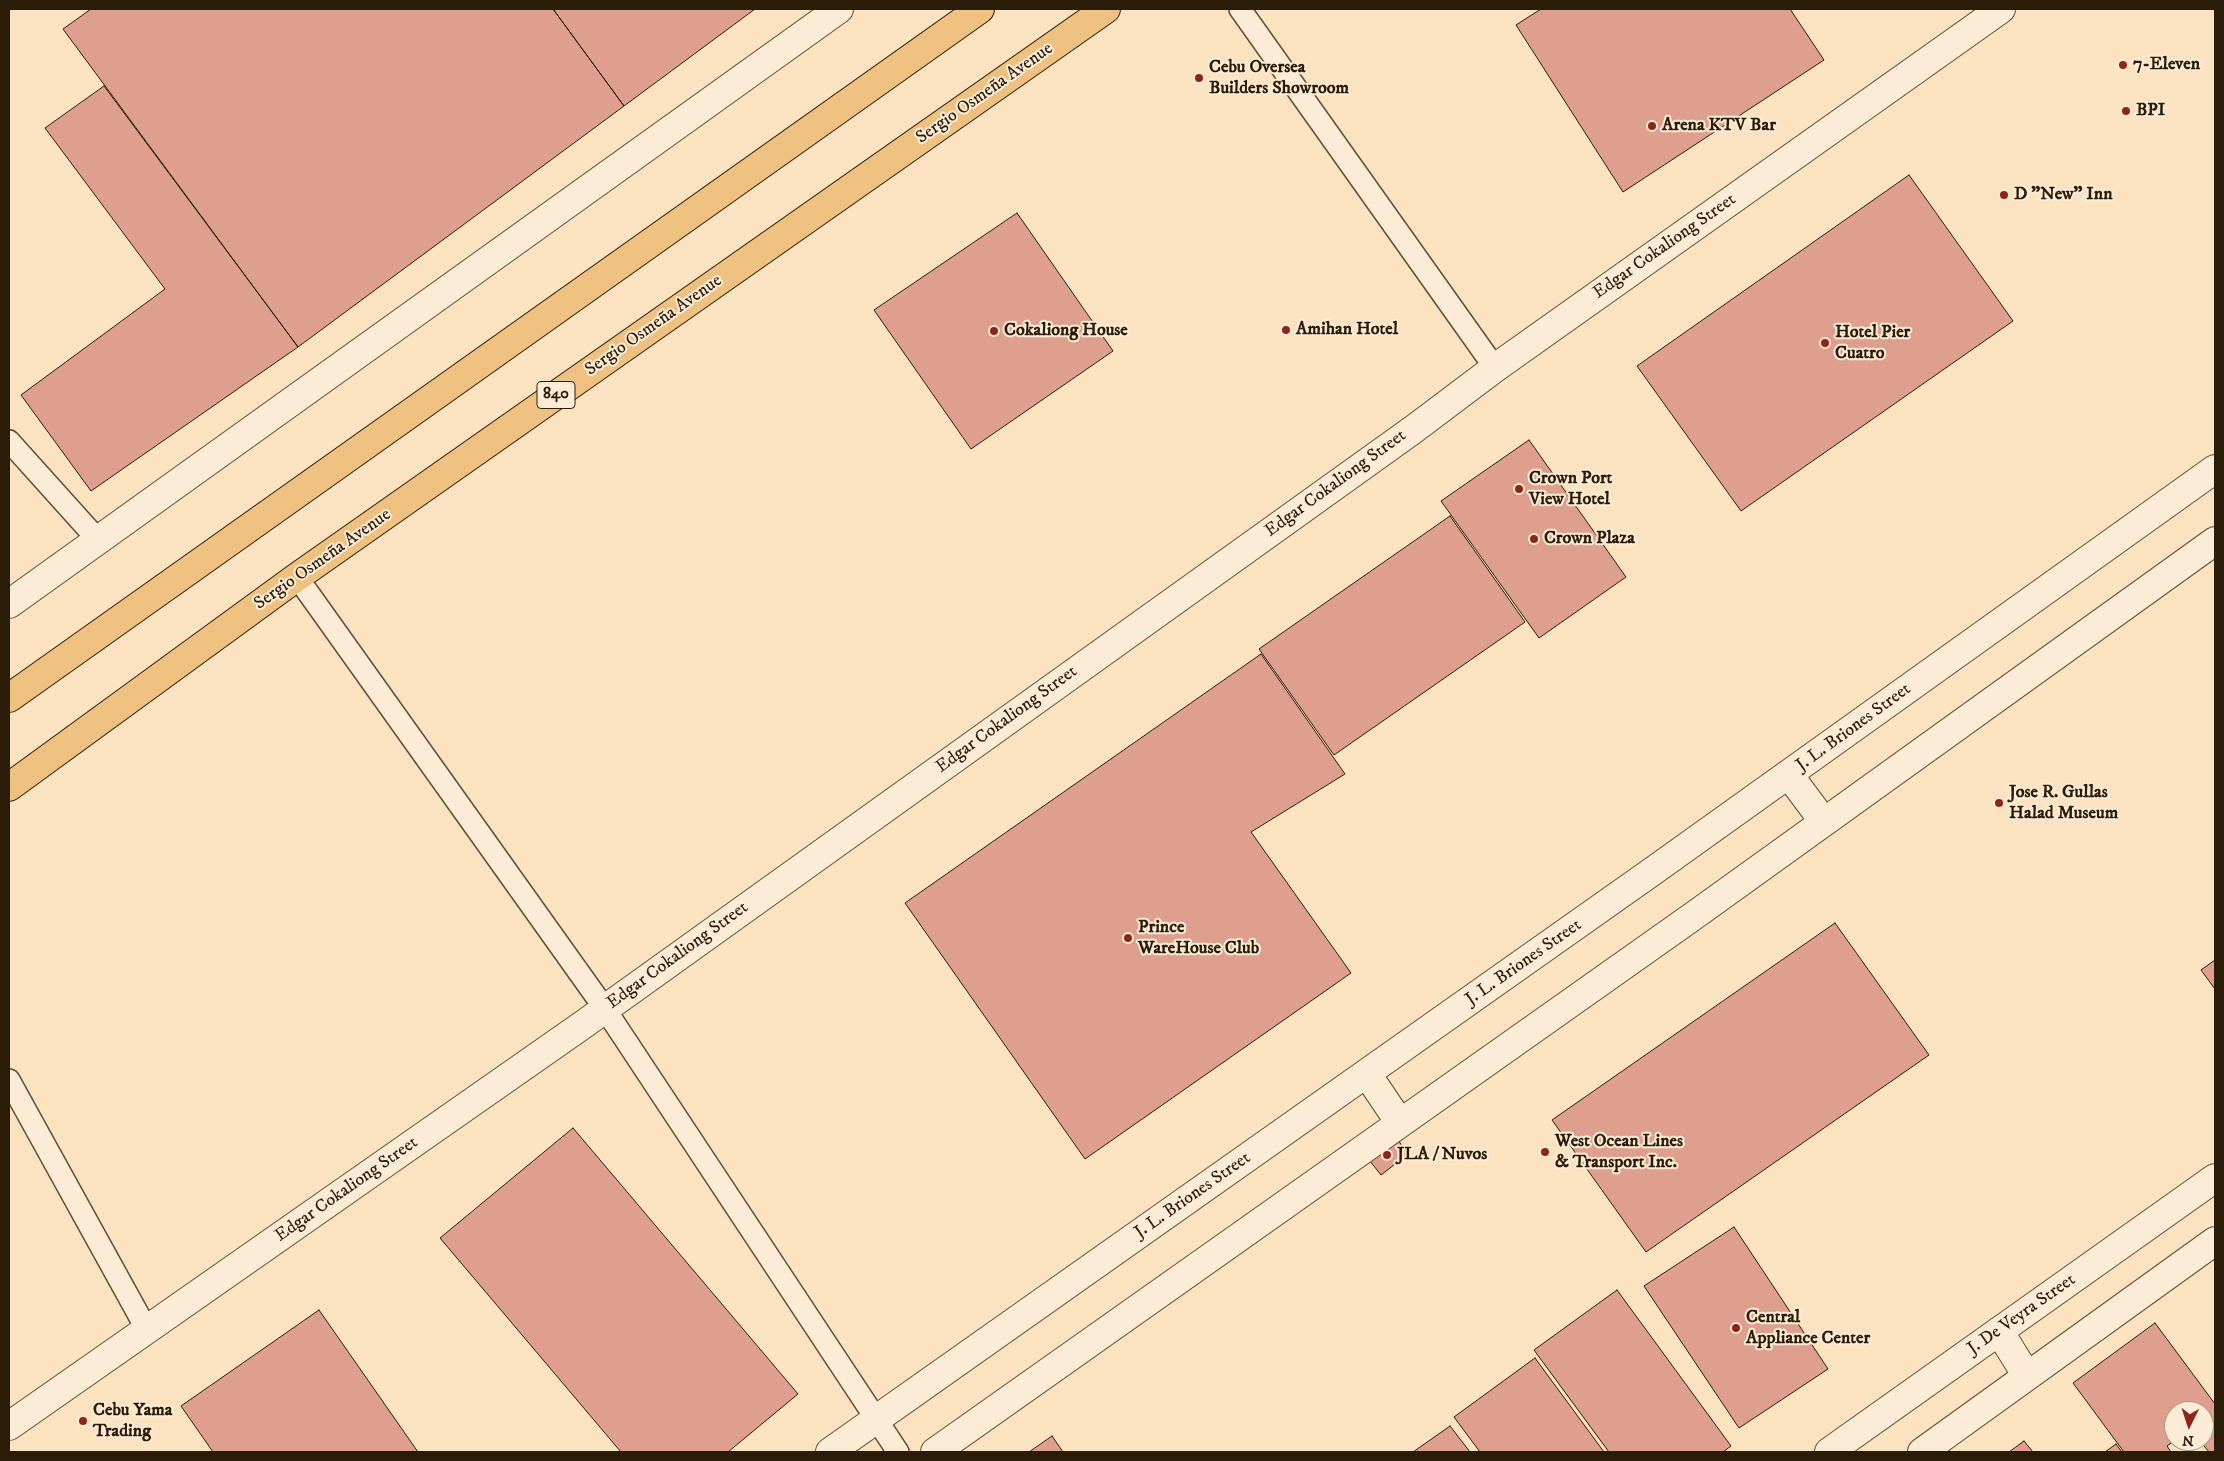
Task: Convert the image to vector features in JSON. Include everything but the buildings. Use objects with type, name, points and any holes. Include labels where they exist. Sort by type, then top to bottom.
[{"type":"highway","points":[[9,698],[980,9]]},
{"type":"highway","name":"Sergio Osmeña Avenue","points":[[9,787],[297,577],[1106,9]]},
{"type":"street","points":[[9,604],[839,9]]},
{"type":"street","name":"Edgar Cokaliong Street","points":[[9,1426],[605,1009],[1414,429],[1495,368],[2002,9]]},
{"type":"street","name":"J. L. Briones Street","points":[[830,1452],[1789,775],[2215,469]]},
{"type":"street","points":[[935,1452],[1824,822],[2215,541]]},
{"type":"street","points":[[1789,775],[1824,822]]},
{"type":"street","points":[[1367,1074],[1400,1123]]},
{"type":"street","name":"J. De Veyra Street","points":[[1829,1452],[2215,1178]]},
{"type":"street","points":[[1922,1452],[2215,1242]]},
{"type":"street","points":[[1999,1331],[2027,1376]]},
{"type":"lane","points":[[1240,9],[1495,368]]},
{"type":"lane","points":[[9,441],[98,540]]},
{"type":"lane","points":[[297,577],[605,1009],[898,1452]]},
{"type":"lane","points":[[9,1080],[147,1330]]},
{"type":"place","name":"7-Eleven","points":[[2123,65]]},
{"type":"place","name":"Cebu Oversea Builders Showroom","points":[[1199,78]]},
{"type":"place","name":"BPI","points":[[2126,111]]},
{"type":"place","name":"Arena KTV Bar","points":[[1652,126]]},
{"type":"place","name":"D \"New\" Inn","points":[[2004,195]]},
{"type":"place","name":"Amihan Hotel","points":[[1286,330]]},
{"type":"place","name":"Cokaliong House","points":[[994,331]]},
{"type":"place","name":"Hotel Pier Cuatro","points":[[1825,343]]},
{"type":"place","name":"Crown Port View Hotel","points":[[1519,489]]},
{"type":"place","name":"Crown Plaza","points":[[1534,539]]},
{"type":"place","name":"Jose R. Gullas Halad Museum","points":[[1999,803]]},
{"type":"place","name":"Prince WareHouse Club","points":[[1128,938]]},
{"type":"place","name":"West Ocean Lines & Transport Inc.","points":[[1545,1152]]},
{"type":"place","name":"JLA / Nuvos","points":[[1387,1155]]},
{"type":"place","name":"Central Appliance Center","points":[[1736,1328]]},
{"type":"place","name":"Cebu Yama Trading","points":[[83,1421]]}]
